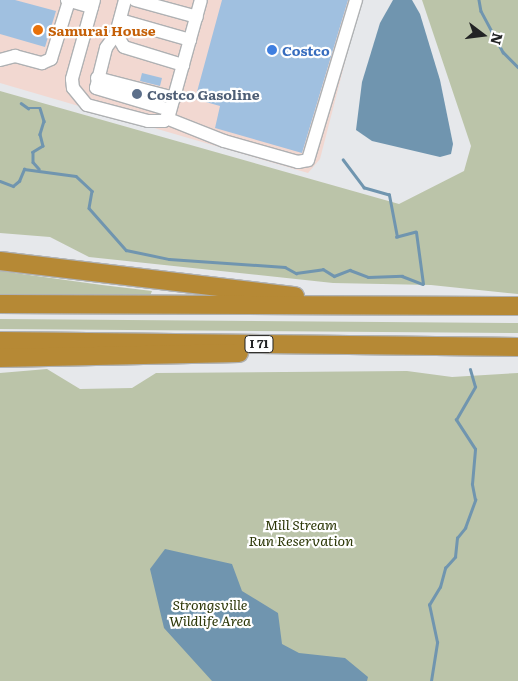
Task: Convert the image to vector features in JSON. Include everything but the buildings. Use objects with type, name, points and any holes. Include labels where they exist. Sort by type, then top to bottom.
[{"type":"highway","points":[[0,261],[380,307]]},
{"type":"highway","points":[[0,304],[380,307],[518,306]]},
{"type":"highway","name":"I 71","points":[[0,341],[518,347]]},
{"type":"highway","points":[[0,358],[217,356],[271,344]]},
{"type":"lane","points":[[125,0],[116,34],[106,48],[97,78],[170,109],[224,141],[298,162],[308,160],[356,0]]},
{"type":"lane","points":[[134,0],[196,18]]},
{"type":"lane","points":[[0,60],[15,56],[42,63],[51,59],[71,1],[93,4],[72,79],[76,94],[96,108],[148,121],[170,109],[201,0]]},
{"type":"lane","points":[[120,20],[190,40]]},
{"type":"lane","points":[[116,34],[124,47],[183,64]]},
{"type":"shaded area","points":[[0,0],[361,0],[320,159],[308,173],[0,83]]},
{"type":"green space","points":[[422,0],[518,0],[518,294],[431,285],[333,283],[89,257],[50,237],[0,233],[0,91],[399,204],[464,171],[471,146]]},
{"type":"green space","points":[[0,271],[152,291],[150,296],[0,294]]},
{"type":"green space","points":[[0,319],[518,323],[518,333],[0,329]]},
{"type":"green space","name":"Mill Stream Run Reservation","points":[[47,369],[80,389],[132,388],[156,373],[407,371],[452,377],[518,373],[518,681],[0,681],[0,373]]},
{"type":"water","points":[[393,0],[412,0],[420,14],[440,80],[453,144],[451,154],[440,157],[372,141],[356,130],[362,82],[380,23]]},
{"type":"water","points":[[165,549],[232,564],[242,591],[278,613],[282,644],[299,653],[345,658],[368,677],[367,681],[212,681],[164,628],[150,569]]},
{"type":"waterway","points":[[479,0],[481,11],[503,52],[518,67]]},
{"type":"waterway","points":[[21,103],[28,108],[40,108],[44,121],[40,134],[43,146],[33,152],[33,162],[39,169]]},
{"type":"waterway","points":[[0,181],[13,186],[19,181],[24,169],[76,176],[92,191],[89,208],[126,250],[169,259],[285,267],[296,273],[323,269],[334,276],[350,270],[368,277],[402,276],[423,284],[416,232],[397,237],[389,195],[364,188],[343,160]]},
{"type":"waterway","points":[[431,681],[437,642],[429,605],[440,587],[445,568],[455,557],[457,538],[465,528],[475,500],[472,484],[475,449],[456,420],[475,387],[470,370]]},
{"type":"place","name":"Samurai House","points":[[38,30]]},
{"type":"place","name":"Costco","points":[[272,50]]},
{"type":"place","name":"Costco Gasoline","points":[[137,94]]},
{"type":"park label","name":"Strongsville Wildlife Area","points":[[210,612]]}]
